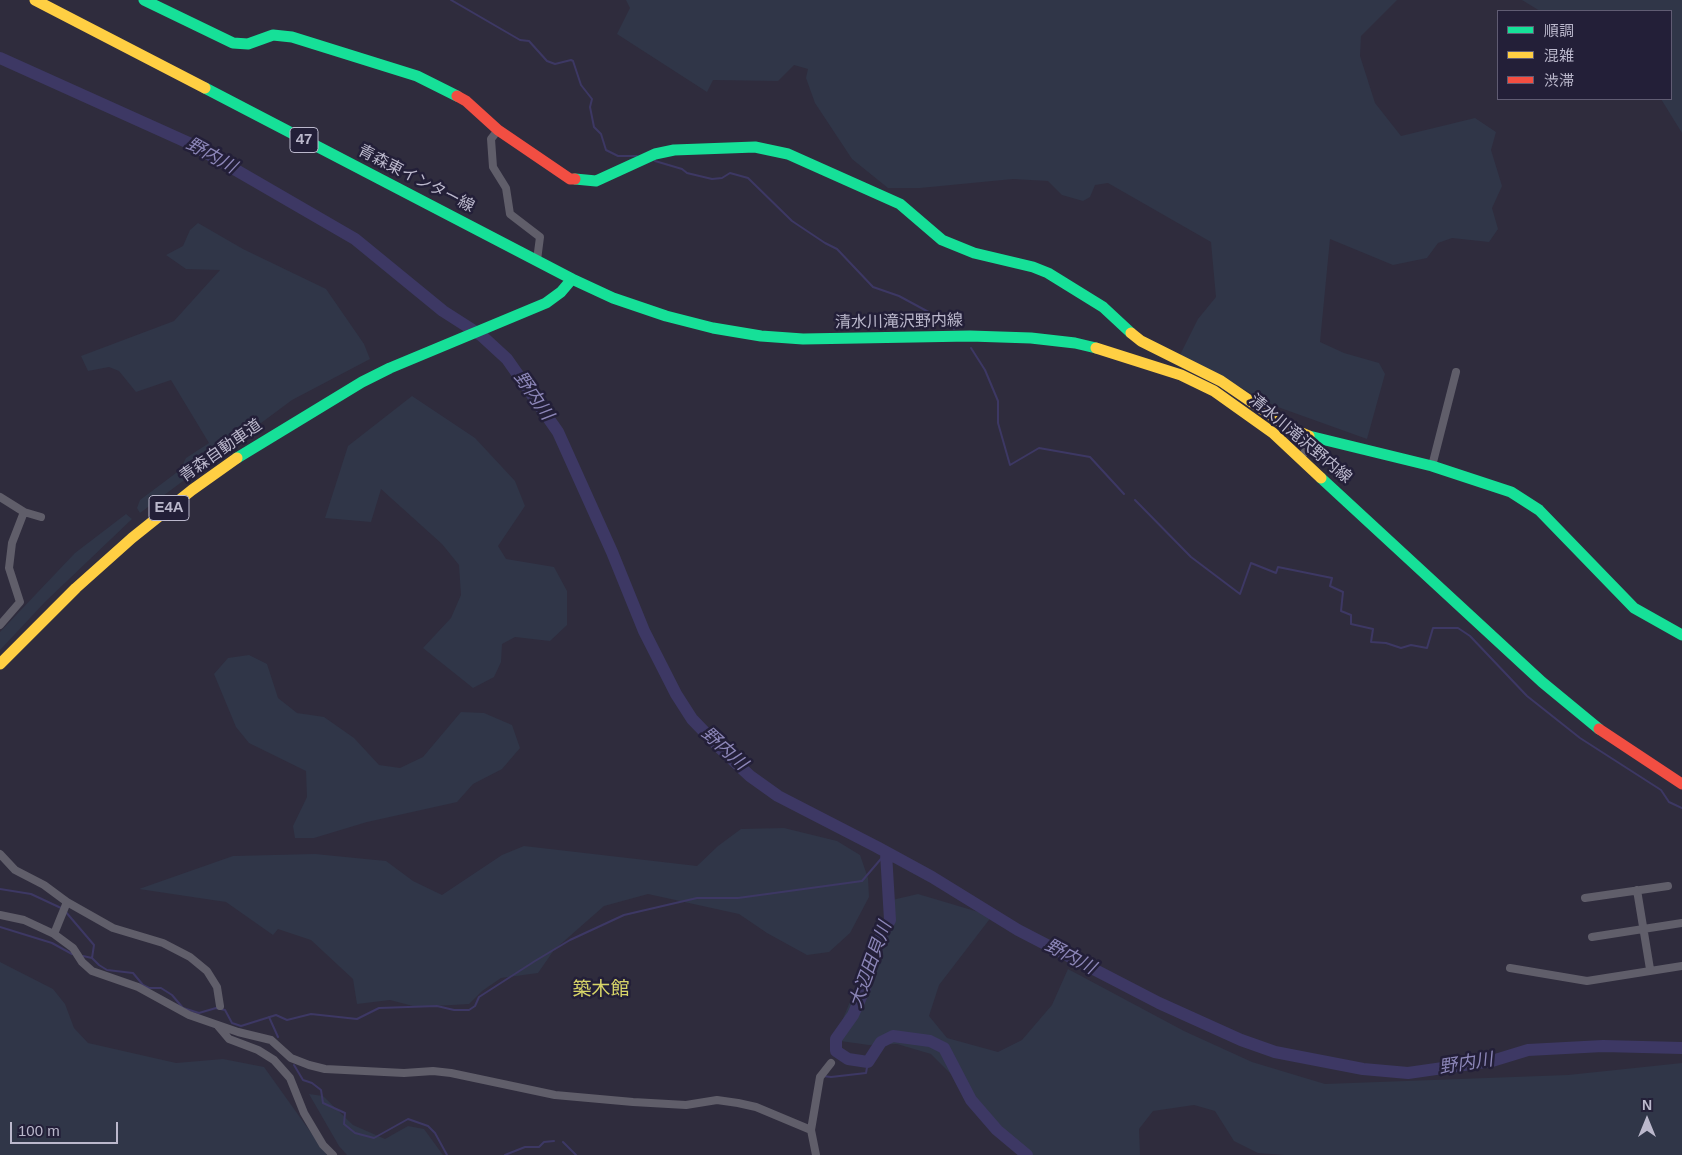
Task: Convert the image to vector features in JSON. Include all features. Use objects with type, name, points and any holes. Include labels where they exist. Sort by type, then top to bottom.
[{"type":"main road","name":"青森東インター線","points":[[35,0],[572,279]]},
{"type":"main road","points":[[144,0],[233,43],[248,44],[273,36],[292,36],[417,76],[466,101],[498,130],[548,162],[570,179],[596,181],[654,154],[674,150],[755,148],[788,154],[900,204],[942,240],[974,253],[1033,267],[1048,273],[1103,307],[1124,328],[1141,341],[1221,381],[1288,427],[1315,438],[1349,444],[1432,466],[1510,492],[1539,510],[1616,592],[1634,608],[1682,635]]},
{"type":"main road","name":"青森自動車道","points":[[0,664],[83,582],[132,538],[192,490],[250,449],[362,382],[390,368],[552,299],[572,279]]},
{"type":"main road","name":"清水川滝沢野内線","points":[[572,279],[613,298],[666,316],[712,328],[761,336],[846,340],[970,336],[1031,338],[1074,343],[1104,350],[1181,375],[1214,391],[1265,427],[1301,457],[1542,682],[1605,734],[1682,784]]},
{"type":"street","points":[[498,130],[491,139],[493,168],[506,188],[510,214],[540,237],[537,260]]},
{"type":"street","points":[[1432,466],[1456,372]]},
{"type":"street","points":[[1301,457],[1315,438]]},
{"type":"street","points":[[0,497],[24,512],[42,516]]},
{"type":"street","points":[[0,625],[20,602],[9,568],[9,553],[24,512]]},
{"type":"street","points":[[0,854],[15,870],[44,885],[64,908],[113,928],[163,943],[190,957],[207,971],[217,987],[220,1006]]},
{"type":"street","points":[[1585,898],[1668,886]]},
{"type":"street","points":[[1637,890],[1650,969]]},
{"type":"street","points":[[54,934],[64,908]]},
{"type":"street","points":[[0,914],[24,920],[54,934],[73,948],[82,962],[92,971],[138,987],[179,1011],[218,1025],[271,1040],[290,1058],[309,1066],[325,1069],[404,1073],[433,1071],[452,1073],[555,1095],[633,1102],[686,1105],[724,1101],[756,1107],[811,1130]]},
{"type":"street","points":[[1592,937],[1682,923]]},
{"type":"street","points":[[1510,968],[1587,981],[1650,969],[1682,966]]},
{"type":"street","points":[[218,1025],[229,1039],[258,1050],[274,1060],[290,1078],[304,1113],[322,1145],[334,1155]]},
{"type":"street","points":[[816,1155],[811,1130],[820,1077],[832,1063]]},
{"type":"shaded area","points":[[626,0],[1397,0],[1361,36],[1360,56],[1375,103],[1401,136],[1475,118],[1496,132],[1491,150],[1502,186],[1492,208],[1498,229],[1489,242],[1452,238],[1438,243],[1427,258],[1393,265],[1330,239],[1320,342],[1344,353],[1379,363],[1385,374],[1367,439],[1275,406],[1180,355],[1198,319],[1216,297],[1211,242],[1108,183],[1095,185],[1090,197],[1083,201],[1062,195],[1048,181],[1013,179],[920,188],[888,188],[852,159],[815,103],[806,78],[808,69],[794,65],[778,81],[713,80],[707,92],[617,34],[630,8]]},
{"type":"shaded area","points":[[1522,0],[1682,0],[1682,133],[1662,100],[1672,100],[1672,10],[1538,10]]},
{"type":"shaded area","points":[[198,223],[243,249],[326,289],[364,344],[370,359],[292,400],[140,513],[137,508],[140,500],[180,470],[186,458],[209,443],[171,380],[136,392],[119,371],[109,367],[88,371],[81,356],[174,321],[220,270],[186,269],[166,255],[183,246],[190,230]]},
{"type":"shaded area","points":[[412,396],[475,438],[515,481],[525,506],[498,546],[506,559],[554,567],[567,591],[567,625],[550,641],[515,637],[502,644],[501,662],[494,677],[473,688],[423,648],[451,618],[461,595],[459,565],[442,544],[381,489],[371,522],[325,518],[348,446]]},
{"type":"shaded area","points":[[126,514],[132,519],[45,602],[0,650],[0,632],[75,553]]},
{"type":"shaded area","points":[[249,655],[267,664],[278,698],[297,713],[324,717],[354,738],[379,765],[400,768],[423,757],[461,712],[484,713],[512,725],[520,748],[502,769],[473,784],[457,802],[367,822],[314,838],[295,838],[293,826],[307,797],[306,771],[249,743],[236,727],[214,674],[228,658]]},
{"type":"shaded area","points":[[784,828],[837,841],[860,855],[868,878],[869,897],[850,933],[829,952],[807,955],[767,933],[739,914],[648,894],[604,906],[554,950],[538,973],[501,978],[482,991],[469,1004],[417,1007],[390,1000],[357,1004],[353,979],[311,940],[278,929],[273,935],[226,902],[139,889],[233,856],[315,854],[386,861],[413,881],[442,895],[502,855],[524,846],[697,866],[718,846],[741,829]]},
{"type":"shaded area","points":[[918,894],[992,916],[939,985],[929,1016],[947,1038],[998,1052],[1022,1040],[1052,1005],[1068,969],[1184,1031],[1252,1062],[1325,1084],[1568,1075],[1682,1063],[1682,1155],[1284,1155],[1258,1153],[1234,1141],[1215,1111],[1194,1105],[1153,1111],[1139,1129],[1140,1155],[1029,1155],[1011,1143],[962,1085],[931,1054],[897,1044],[869,1045],[840,1041],[840,1026],[892,900]]},
{"type":"shaded area","points":[[0,962],[53,989],[65,1004],[74,1028],[88,1043],[176,1063],[223,1059],[264,1067],[327,1155],[0,1155]]},
{"type":"shaded area","points":[[309,1094],[323,1096],[353,1125],[385,1139],[408,1126],[424,1129],[443,1155],[347,1155],[339,1146]]},
{"type":"waterway","points":[[451,0],[520,40],[529,41],[547,61],[555,64],[573,61],[581,85],[592,99],[590,107],[594,127],[601,134],[606,150],[618,156],[637,156]]},
{"type":"waterway","name":"野内川","points":[[0,58],[191,144],[355,239],[443,311],[482,336],[507,359],[558,432],[612,552],[644,631],[676,694],[692,719],[718,746],[750,776],[778,796],[932,877],[1018,930],[1159,1003],[1241,1040],[1275,1052],[1363,1069],[1408,1073],[1492,1061],[1528,1050],[1603,1046],[1682,1048]]},
{"type":"waterway","points":[[655,161],[682,169],[687,173],[712,179],[722,178],[730,173],[748,178],[792,221],[837,249],[873,287],[899,296],[949,323],[954,329]]},
{"type":"waterway","points":[[971,348],[985,370],[998,401],[998,423],[1010,465],[1039,448],[1090,457],[1124,494]]},
{"type":"waterway","points":[[1135,500],[1191,557],[1240,594],[1251,563],[1276,573],[1278,567],[1332,578],[1330,586],[1343,592],[1341,611],[1351,615],[1351,624],[1373,629],[1371,642],[1386,643],[1401,648],[1411,645],[1427,648],[1433,628],[1458,628],[1470,636],[1527,696],[1580,738],[1661,790],[1669,802],[1682,808]]},
{"type":"waterway","points":[[65,911],[94,945],[92,958],[99,965],[107,970],[133,973],[143,985],[149,988],[161,988],[172,995],[183,1008],[199,1013],[216,1008],[225,1010],[232,1023],[241,1026],[276,1015],[287,1020],[311,1014],[357,1019],[379,1008],[437,1006],[454,1010],[469,1010],[475,1006],[479,997],[535,961],[570,940],[624,915],[697,898],[738,898],[862,881],[886,853]]},
{"type":"waterway","name":"大辺田貝川","points":[[886,853],[890,920],[879,940],[865,988],[853,1015],[836,1039],[836,1051],[848,1059],[868,1062],[881,1042],[893,1036],[930,1041],[944,1048],[971,1100],[997,1130],[1027,1155]]},
{"type":"waterway","points":[[0,889],[31,894],[61,908]]},
{"type":"waterway","points":[[0,927],[52,943],[72,954]]},
{"type":"waterway","points":[[83,956],[92,958]]},
{"type":"waterway","points":[[269,1017],[278,1037]]},
{"type":"waterway","points":[[823,1076],[831,1077],[866,1073],[868,1062]]},
{"type":"waterway","points":[[294,1065],[303,1080],[312,1083],[321,1090],[323,1103],[345,1113],[344,1124],[355,1133],[374,1138],[408,1119],[428,1126],[435,1133],[447,1155]]},
{"type":"waterway","points":[[505,1155],[525,1147],[539,1147],[544,1142],[554,1141]]},
{"type":"waterway","points":[[563,1142],[576,1155]]},
{"type":"traffic: fast","points":[[144,0],[233,43],[248,44],[273,35],[292,37],[417,76],[457,96]]},
{"type":"traffic: fast","points":[[205,88],[572,279]]},
{"type":"traffic: fast","points":[[575,179],[596,181],[655,154],[674,150],[755,147],[788,154],[900,204],[942,240],[974,253],[1033,267],[1048,273],[1103,307],[1131,333]]},
{"type":"traffic: fast","points":[[572,279],[613,298],[666,316],[713,328],[761,336],[803,339],[970,336],[1031,338],[1075,343],[1096,348]]},
{"type":"traffic: fast","points":[[237,458],[362,382],[390,368],[546,303],[561,292],[572,279]]},
{"type":"traffic: fast","points":[[1309,436],[1432,466],[1511,492],[1539,510],[1634,608],[1682,635]]},
{"type":"traffic: fast","points":[[1321,478],[1542,682],[1599,729]]},
{"type":"traffic: slow","points":[[35,0],[205,88]]},
{"type":"traffic: slow","points":[[1131,333],[1141,341],[1221,381],[1288,427],[1309,436]]},
{"type":"traffic: slow","points":[[1096,348],[1181,375],[1214,391],[1273,433],[1321,478]]},
{"type":"traffic: slow","points":[[0,664],[76,588],[132,538],[192,490],[237,458]]},
{"type":"traffic: jam","points":[[457,96],[466,101],[498,130],[570,179],[575,179]]},
{"type":"traffic: jam","points":[[1599,729],[1682,784]]},
{"type":"district","name":"築木館","points":[[601,990]]}]
